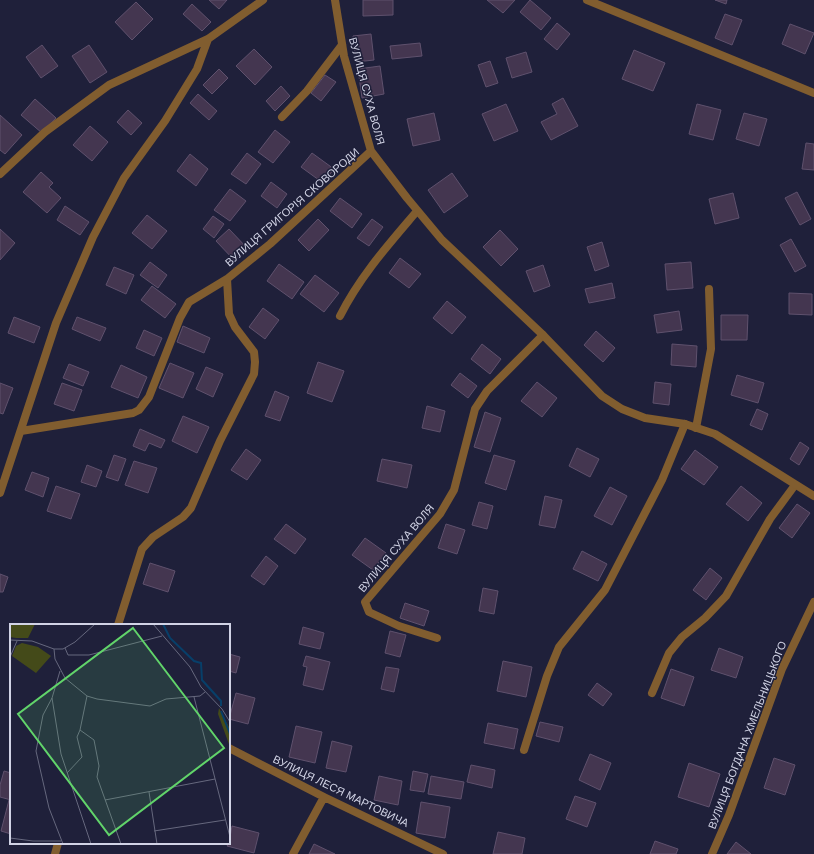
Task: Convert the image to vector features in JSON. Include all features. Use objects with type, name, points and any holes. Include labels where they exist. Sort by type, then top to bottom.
[{"type":"street","points":[[0,174],[45,132],[109,85],[208,39],[263,0]]},
{"type":"street","name":"ВУЛИЦЯ СУХА ВОЛЯ","points":[[335,0],[344,56],[371,152],[417,211],[442,240],[543,335],[602,396],[622,409],[645,418],[685,424],[716,434],[814,496]]},
{"type":"street","points":[[587,0],[814,93]]},
{"type":"street","points":[[0,493],[56,323],[92,237],[124,178],[165,121],[197,69],[208,39]]},
{"type":"street","points":[[282,117],[307,91],[342,45]]},
{"type":"street","name":"ВУЛИЦЯ ГРИГОРІЯ СКОВОРОДИ","points":[[21,431],[133,413],[139,410],[149,397],[180,318],[189,302],[227,279],[270,244],[371,152]]},
{"type":"street","points":[[340,316],[362,278],[417,211]]},
{"type":"street","name":"ВУЛИЦЯ ГРИГОРІЯ СКОВОРОДИ","points":[[118,624],[142,549],[153,537],[183,517],[191,508],[220,441],[254,374],[254,352],[234,327],[228,314],[227,279]]},
{"type":"street","points":[[696,428],[710,349],[709,289]]},
{"type":"street","name":"ВУЛИЦЯ СУХА ВОЛЯ","points":[[437,638],[399,626],[369,612],[365,602],[440,514],[454,490],[475,409],[487,391],[543,335]]},
{"type":"street","points":[[524,750],[547,676],[559,647],[605,590],[662,480],[685,424]]},
{"type":"street","points":[[652,693],[670,653],[682,637],[705,618],[726,596],[770,519],[795,484]]},
{"type":"street","name":"ВУЛИЦЯ БОГДАНА ХМЕЛЬНИЦЬКОГО","points":[[712,854],[729,815],[782,669],[814,602]]},
{"type":"street","name":"ВУЛИЦЯ ЛЕСЯ МАРТОВИЧА","points":[[230,749],[324,797],[443,854]]},
{"type":"street","points":[[293,854],[324,797]]},
{"type":"street","points":[[55,854],[58,844]]},
{"type":"building","points":[[209,0],[227,0],[219,9]]},
{"type":"building","points":[[363,0],[393,0],[393,15],[363,16]]},
{"type":"building","points":[[487,0],[515,0],[503,13]]},
{"type":"building","points":[[530,0],[551,18],[541,30],[520,12]]},
{"type":"building","points":[[715,0],[727,0],[726,4]]},
{"type":"building","points":[[136,2],[153,19],[132,40],[115,22]]},
{"type":"building","points":[[192,4],[211,22],[202,31],[183,14]]},
{"type":"building","points":[[725,14],[742,20],[732,45],[715,38]]},
{"type":"building","points":[[557,23],[570,34],[557,50],[544,39]]},
{"type":"building","points":[[790,24],[814,33],[805,54],[782,44]]},
{"type":"building","points":[[371,34],[374,60],[356,62],[353,36]]},
{"type":"building","points":[[420,43],[422,56],[392,59],[390,46]]},
{"type":"building","points":[[42,45],[58,66],[41,78],[26,57]]},
{"type":"building","points":[[89,45],[107,72],[90,83],[72,56]]},
{"type":"building","points":[[254,49],[272,67],[255,85],[236,66]]},
{"type":"building","points":[[634,50],[665,63],[653,91],[622,79]]},
{"type":"building","points":[[526,52],[532,72],[512,78],[506,58]]},
{"type":"building","points":[[490,61],[498,83],[486,87],[478,65]]},
{"type":"building","points":[[380,66],[384,94],[362,98],[358,69]]},
{"type":"building","points":[[219,69],[228,78],[212,94],[203,85]]},
{"type":"building","points":[[325,75],[336,82],[321,101],[311,93]]},
{"type":"building","points":[[281,86],[290,96],[275,111],[266,101]]},
{"type":"building","points":[[198,94],[217,111],[209,120],[190,103]]},
{"type":"building","points":[[563,98],[578,126],[551,140],[541,122],[557,114],[552,104]]},
{"type":"building","points":[[35,99],[56,118],[42,133],[21,115]]},
{"type":"building","points":[[506,104],[518,131],[494,141],[482,114]]},
{"type":"building","points":[[697,104],[721,110],[713,140],[689,134]]},
{"type":"building","points":[[128,110],[142,123],[131,135],[117,122]]},
{"type":"building","points":[[434,113],[440,140],[413,146],[407,119]]},
{"type":"building","points":[[744,113],[767,119],[759,146],[736,139]]},
{"type":"building","points":[[0,115],[22,135],[5,154],[0,150]]},
{"type":"building","points":[[90,126],[108,142],[92,161],[73,145]]},
{"type":"building","points":[[275,130],[290,142],[273,163],[258,152]]},
{"type":"building","points":[[806,143],[814,144],[814,170],[802,169]]},
{"type":"building","points":[[247,153],[261,164],[246,184],[231,174]]},
{"type":"building","points":[[312,153],[334,169],[323,183],[301,167]]},
{"type":"building","points":[[190,154],[208,169],[196,186],[177,171]]},
{"type":"building","points":[[41,172],[53,183],[49,187],[61,198],[47,213],[23,192]]},
{"type":"building","points":[[452,173],[468,196],[444,213],[428,190]]},
{"type":"building","points":[[271,182],[287,194],[277,208],[261,196]]},
{"type":"building","points":[[230,189],[246,201],[230,221],[214,210]]},
{"type":"building","points":[[797,192],[811,219],[800,225],[785,198]]},
{"type":"building","points":[[733,193],[739,218],[715,224],[709,199]]},
{"type":"building","points":[[340,198],[362,214],[352,228],[330,211]]},
{"type":"building","points":[[65,206],[89,222],[80,235],[57,220]]},
{"type":"building","points":[[147,215],[167,231],[152,249],[132,233]]},
{"type":"building","points":[[213,216],[224,224],[214,238],[203,229]]},
{"type":"building","points":[[318,219],[329,230],[309,251],[298,240]]},
{"type":"building","points":[[372,219],[383,227],[369,246],[357,238]]},
{"type":"building","points":[[0,229],[15,243],[0,260]]},
{"type":"building","points":[[229,229],[248,249],[235,261],[216,241]]},
{"type":"building","points":[[500,230],[518,249],[501,266],[483,247]]},
{"type":"building","points":[[791,239],[806,266],[795,272],[780,245]]},
{"type":"building","points":[[602,242],[609,266],[595,271],[587,247]]},
{"type":"building","points":[[400,258],[421,274],[409,288],[389,273]]},
{"type":"building","points":[[150,262],[167,275],[158,288],[140,275]]},
{"type":"building","points":[[691,262],[693,288],[667,290],[665,264]]},
{"type":"building","points":[[279,264],[304,282],[292,299],[267,281]]},
{"type":"building","points":[[543,265],[550,286],[534,292],[526,271]]},
{"type":"building","points":[[114,267],[134,275],[126,294],[106,285]]},
{"type":"building","points":[[315,275],[339,293],[324,312],[300,294]]},
{"type":"building","points":[[612,283],[615,298],[589,303],[585,289]]},
{"type":"building","points":[[152,286],[176,304],[165,318],[141,300]]},
{"type":"building","points":[[789,293],[812,294],[812,315],[789,314]]},
{"type":"building","points":[[447,301],[466,317],[452,334],[433,318]]},
{"type":"building","points":[[263,308],[279,320],[265,339],[249,327]]},
{"type":"building","points":[[679,311],[682,330],[657,333],[654,315]]},
{"type":"building","points":[[721,315],[748,315],[747,340],[721,340]]},
{"type":"building","points":[[14,317],[40,327],[34,343],[8,333]]},
{"type":"building","points":[[77,317],[106,328],[100,341],[72,329]]},
{"type":"building","points":[[183,326],[210,338],[204,353],[177,342]]},
{"type":"building","points":[[144,330],[162,338],[154,356],[136,348]]},
{"type":"building","points":[[596,331],[615,348],[603,362],[584,345]]},
{"type":"building","points":[[482,344],[501,359],[490,374],[471,359]]},
{"type":"building","points":[[672,344],[697,346],[696,367],[671,365]]},
{"type":"building","points":[[318,362],[344,371],[332,402],[307,393]]},
{"type":"building","points":[[170,363],[194,373],[183,398],[159,388]]},
{"type":"building","points":[[69,364],[89,372],[83,386],[63,378]]},
{"type":"building","points":[[121,365],[147,377],[138,398],[111,387]]},
{"type":"building","points":[[206,367],[223,374],[213,397],[196,389]]},
{"type":"building","points":[[460,373],[477,386],[468,398],[451,385]]},
{"type":"building","points":[[737,375],[764,383],[758,403],[731,395]]},
{"type":"building","points":[[537,382],[557,398],[542,417],[521,401]]},
{"type":"building","points":[[655,382],[671,384],[669,405],[653,403]]},
{"type":"building","points":[[0,383],[13,388],[3,414],[0,413]]},
{"type":"building","points":[[62,383],[82,390],[74,411],[54,404]]},
{"type":"building","points":[[275,391],[289,397],[280,421],[265,416]]},
{"type":"building","points":[[427,406],[445,411],[440,432],[422,428]]},
{"type":"building","points":[[757,409],[768,414],[762,430],[750,425]]},
{"type":"building","points":[[485,412],[501,418],[490,452],[474,447]]},
{"type":"building","points":[[183,416],[209,427],[197,453],[172,441]]},
{"type":"building","points":[[140,429],[165,440],[161,448],[149,443],[145,451],[133,446]]},
{"type":"building","points":[[800,442],[809,448],[799,465],[790,459]]},
{"type":"building","points":[[577,448],[599,459],[590,477],[569,466]]},
{"type":"building","points":[[246,449],[261,460],[247,480],[231,470]]},
{"type":"building","points":[[695,450],[718,467],[704,485],[681,469]]},
{"type":"building","points":[[114,455],[126,459],[118,481],[106,477]]},
{"type":"building","points":[[494,455],[515,461],[506,490],[485,483]]},
{"type":"building","points":[[382,459],[412,465],[407,488],[377,481]]},
{"type":"building","points":[[134,461],[157,468],[148,493],[125,485]]},
{"type":"building","points":[[87,465],[102,471],[96,487],[81,482]]},
{"type":"building","points":[[32,472],[49,478],[43,497],[25,490]]},
{"type":"building","points":[[56,486],[80,494],[71,519],[47,511]]},
{"type":"building","points":[[741,486],[762,503],[748,521],[726,504]]},
{"type":"building","points":[[610,487],[627,496],[612,525],[594,516]]},
{"type":"building","points":[[545,496],[562,500],[555,528],[539,525]]},
{"type":"building","points":[[479,502],[493,506],[487,529],[472,525]]},
{"type":"building","points":[[797,504],[810,513],[792,538],[779,528]]},
{"type":"building","points":[[286,524],[306,539],[295,554],[274,539]]},
{"type":"building","points":[[446,524],[465,530],[457,554],[438,548]]},
{"type":"building","points":[[365,538],[386,553],[373,570],[352,555]]},
{"type":"building","points":[[582,551],[607,564],[598,581],[573,569]]},
{"type":"building","points":[[266,556],[278,566],[264,585],[251,576]]},
{"type":"building","points":[[150,563],[175,571],[168,592],[143,584]]},
{"type":"building","points":[[710,568],[722,578],[706,600],[693,590]]},
{"type":"building","points":[[0,574],[8,577],[3,592],[0,592]]},
{"type":"building","points":[[483,588],[498,591],[494,614],[479,611]]},
{"type":"building","points":[[405,603],[429,611],[424,626],[400,618]]},
{"type":"building","points":[[303,627],[324,633],[320,649],[299,644]]},
{"type":"building","points":[[390,631],[406,635],[400,657],[385,653]]},
{"type":"building","points":[[719,648],[743,657],[736,678],[711,670]]},
{"type":"building","points":[[230,654],[240,657],[236,673],[230,671]]},
{"type":"building","points":[[306,656],[330,662],[323,690],[303,685],[307,667],[303,666]]},
{"type":"building","points":[[503,661],[532,667],[526,697],[497,691]]},
{"type":"building","points":[[386,667],[399,669],[394,692],[381,689]]},
{"type":"building","points":[[671,669],[694,677],[684,706],[661,698]]},
{"type":"building","points":[[597,683],[612,694],[603,706],[588,695]]},
{"type":"building","points":[[236,693],[255,698],[248,724],[230,719]]},
{"type":"building","points":[[540,722],[563,727],[559,742],[536,736]]},
{"type":"building","points":[[488,723],[518,729],[514,749],[484,743]]},
{"type":"building","points":[[296,726],[322,732],[315,763],[289,757]]},
{"type":"building","points":[[332,741],[352,746],[346,772],[326,768]]},
{"type":"building","points":[[590,754],[611,763],[600,790],[579,780]]},
{"type":"building","points":[[774,758],[795,765],[785,795],[764,788]]},
{"type":"building","points":[[689,763],[720,774],[709,807],[678,797]]},
{"type":"building","points":[[471,765],[495,770],[492,788],[467,782]]},
{"type":"building","points":[[4,771],[10,773],[10,800],[0,797],[0,785]]},
{"type":"building","points":[[413,771],[428,774],[424,792],[410,790]]},
{"type":"building","points":[[379,776],[402,781],[398,805],[374,800]]},
{"type":"building","points":[[431,776],[464,782],[461,799],[428,794]]},
{"type":"building","points":[[575,796],[596,803],[587,827],[566,819]]},
{"type":"building","points":[[9,800],[10,800],[10,834],[1,831]]},
{"type":"building","points":[[421,802],[450,807],[445,838],[416,833]]},
{"type":"building","points":[[232,826],[259,833],[254,853],[227,846],[230,844]]},
{"type":"building","points":[[498,832],[525,838],[522,854],[493,854]]},
{"type":"building","points":[[655,841],[678,849],[676,854],[650,854]]},
{"type":"building","points":[[736,842],[751,854],[727,854]]},
{"type":"building","points":[[314,844],[335,854],[309,854]]}]
